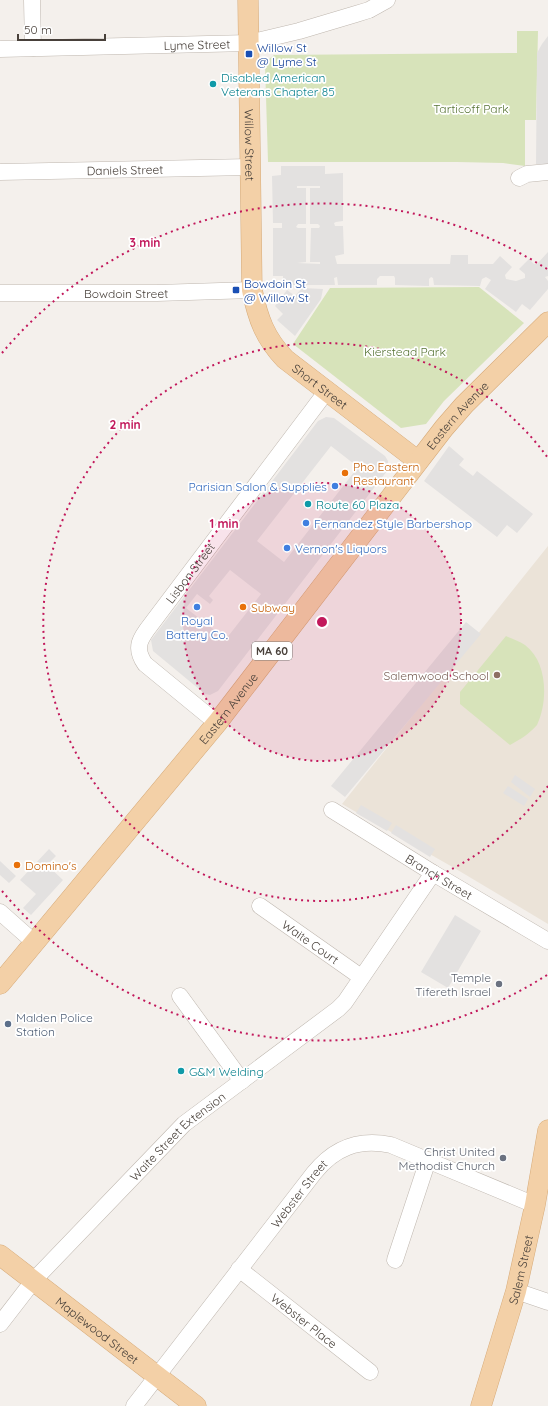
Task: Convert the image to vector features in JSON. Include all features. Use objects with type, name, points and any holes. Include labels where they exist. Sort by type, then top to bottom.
[{"type":"main road","name":"Willow Street","points":[[248,0],[252,290]]},
{"type":"main road","name":"Short Street","points":[[252,290],[259,321],[272,344],[285,359],[326,392],[418,461]]},
{"type":"main road","name":"Eastern Avenue","points":[[0,984],[217,723],[444,428],[464,405],[548,322]]},
{"type":"main road","name":"Salem Street","points":[[482,1406],[516,1291],[535,1205],[548,1130]]},
{"type":"main road","name":"Maplewood Street","points":[[0,1255],[196,1406]]},
{"type":"street","points":[[32,0],[33,48]]},
{"type":"street","name":"Lyme Street","points":[[0,49],[249,43],[299,31],[369,10],[387,0]]},
{"type":"street","name":"Daniels Street","points":[[0,172],[250,167]]},
{"type":"street","points":[[519,178],[527,174],[548,172]]},
{"type":"street","name":"Bowdoin Street","points":[[0,293],[142,293],[252,290]]},
{"type":"street","name":"Lisbon Street","points":[[217,723],[145,664],[139,652],[140,640],[326,392]]},
{"type":"street","name":"Branch Street","points":[[332,810],[433,873],[548,940]]},
{"type":"street","name":"Waite Street Extension","points":[[0,1324],[34,1280],[180,1128],[190,1119],[331,1016],[345,1002],[433,873]]},
{"type":"street","name":"Waite Court","points":[[260,906],[361,977]]},
{"type":"street","points":[[0,912],[35,943]]},
{"type":"street","points":[[180,996],[242,1081]]},
{"type":"street","name":"Webster Street","points":[[134,1406],[238,1269],[318,1168],[332,1154],[351,1145],[378,1143],[390,1145],[535,1205]]},
{"type":"street","points":[[395,1260],[428,1160]]},
{"type":"street","name":"Webster Place","points":[[238,1269],[370,1372]]},
{"type":"street","points":[[516,1291],[548,1302]]},
{"type":"shaded area","points":[[548,36],[548,164],[536,164],[537,53]]},
{"type":"shaded area","points":[[281,166],[325,166],[325,174],[343,173],[343,221],[334,223],[335,226],[343,226],[344,254],[335,256],[337,264],[450,264],[451,255],[468,255],[468,264],[493,264],[500,256],[512,267],[505,275],[506,279],[516,281],[525,278],[525,274],[519,269],[529,259],[534,264],[537,264],[548,252],[548,276],[545,277],[548,281],[548,289],[530,310],[522,304],[516,312],[485,289],[491,280],[486,277],[482,279],[480,286],[434,285],[433,278],[431,277],[429,279],[429,286],[395,285],[394,276],[380,276],[377,279],[377,285],[338,285],[337,277],[334,278],[335,285],[283,285],[283,276],[273,276],[273,228],[282,228],[282,223],[273,223],[272,176],[281,175]],"holes":[[[297,186],[320,186],[320,188],[310,188],[310,224],[318,224],[320,226],[319,228],[311,228],[310,262],[320,262],[320,264],[297,263],[306,262],[306,228],[296,227],[298,224],[306,224],[306,188],[297,188]]]},
{"type":"shaded area","points":[[302,288],[323,289],[321,299],[295,336],[277,320],[283,314],[275,306],[287,290],[295,296]]},
{"type":"shaded area","points":[[326,417],[334,418],[385,456],[388,461],[387,471],[218,691],[210,695],[205,694],[153,651],[151,640],[318,421]],"holes":[[[331,446],[358,467],[284,562],[257,541]],[[230,570],[261,594],[226,639],[186,608],[197,594],[210,604],[213,600],[209,596]]]},
{"type":"shaded area","points":[[449,446],[464,459],[459,465],[473,476],[477,471],[533,514],[517,533],[507,525],[497,537],[424,481]]},
{"type":"shaded area","name":"Salemwood School","points":[[548,546],[548,924],[456,869],[342,804]]},
{"type":"shaded area","points":[[466,622],[481,634],[345,797],[331,786]]},
{"type":"shaded area","points":[[515,775],[535,789],[530,797],[511,782]]},
{"type":"shaded area","points":[[508,786],[528,799],[524,806],[503,793]]},
{"type":"shaded area","points":[[361,805],[392,823],[387,831],[356,813]]},
{"type":"shaded area","points":[[396,825],[435,849],[430,857],[391,833]]},
{"type":"shaded area","points":[[49,849],[56,856],[47,865],[63,880],[31,915],[23,908],[36,894],[20,880]]},
{"type":"shaded area","points":[[0,861],[16,876],[9,883],[0,875]]},
{"type":"shaded area","points":[[455,915],[481,931],[448,988],[421,972]]},
{"type":"green space","name":"Tarticoff Park","points":[[517,31],[538,31],[536,120],[525,120],[525,166],[503,163],[457,162],[268,162],[265,64],[274,55],[517,53]]},
{"type":"green space","name":"Kierstead Park","points":[[479,287],[524,323],[444,401],[426,424],[401,428],[293,344],[330,288]]},
{"type":"green space","points":[[506,636],[525,645],[533,652],[542,672],[544,683],[543,705],[541,716],[537,725],[525,736],[510,745],[460,704],[460,692]]},
{"type":"place","name":"Willow St @ Lyme St","points":[[249,54]]},
{"type":"place","name":"Disabled American Veterans Chapter 85","points":[[213,84]]},
{"type":"place","name":"Bowdoin St @ Willow St","points":[[236,290]]},
{"type":"place","name":"Pho Eastern Restaurant","points":[[345,473]]},
{"type":"place","name":"Parisian Salon & Supplies","points":[[335,486]]},
{"type":"place","name":"Route 60 Plaza","points":[[308,504]]},
{"type":"place","name":"Fernandez Style Barbershop","points":[[306,523]]},
{"type":"place","name":"Vernon's Liquors","points":[[287,548]]},
{"type":"place","name":"Royal Battery Co.","points":[[197,607]]},
{"type":"place","name":"Subway","points":[[243,607]]},
{"type":"place","name":"Salemwood School","points":[[497,675]]},
{"type":"place","name":"Domino's","points":[[17,865]]},
{"type":"place","name":"Temple Tifereth Israel","points":[[499,984]]},
{"type":"place","name":"Malden Police Station","points":[[8,1024]]},
{"type":"place","name":"G&M Welding","points":[[181,1071]]},
{"type":"place","name":"Christ United Methodist Church","points":[[503,1158]]}]
